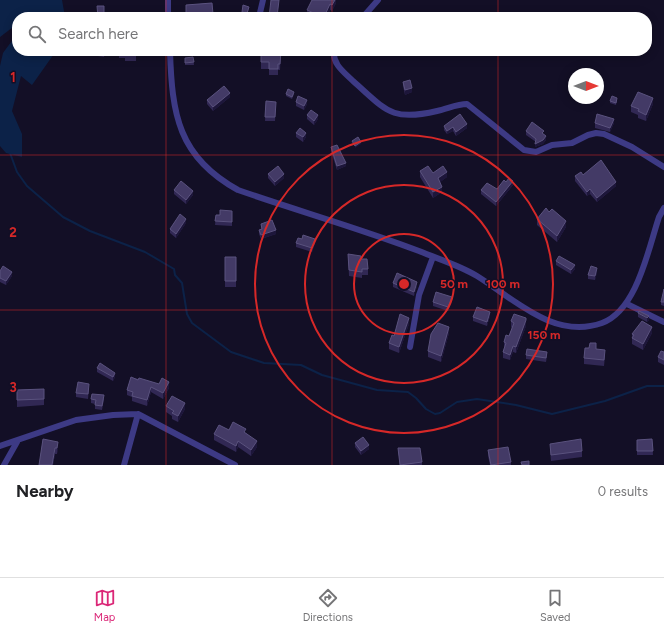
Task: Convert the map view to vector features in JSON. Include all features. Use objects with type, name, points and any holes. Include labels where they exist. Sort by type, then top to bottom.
[{"type":"street","points":[[168,0],[168,12]]},
{"type":"street","points":[[260,12],[264,0]]},
{"type":"street","points":[[367,12],[378,0]]},
{"type":"street","points":[[170,56],[172,95],[182,132],[195,154],[218,180],[238,190],[371,233],[466,270],[539,317],[556,324],[574,327],[602,323],[616,314],[627,304],[637,284],[659,218],[664,208]]},
{"type":"street","points":[[335,56],[336,62],[342,70],[380,104],[402,116],[414,116],[467,104],[524,150],[532,152],[540,151],[552,145],[572,143],[588,135],[596,133],[604,134],[632,147],[664,167]]},
{"type":"street","points":[[410,347],[420,295],[433,257]]},
{"type":"street","points":[[627,304],[664,322]]},
{"type":"street","points":[[0,446],[17,442],[76,420],[112,414],[138,414],[235,465]]},
{"type":"street","points":[[124,465],[138,414]]},
{"type":"street","points":[[4,465],[17,442]]},
{"type":"water","points":[[0,0],[62,0],[64,12],[12,12],[12,28],[0,37]]},
{"type":"water","points":[[12,41],[12,56],[52,56],[32,85],[21,76],[12,111],[22,134],[22,157],[6,153],[0,146],[0,66],[3,53]]},
{"type":"building","points":[[271,0],[279,0],[278,12],[270,12]]},
{"type":"building","points":[[312,0],[335,0],[332,5],[330,4],[326,12],[312,12],[307,10]]},
{"type":"building","points":[[212,3],[213,12],[186,12],[186,5]]},
{"type":"building","points":[[243,5],[249,7],[247,12],[242,12]]},
{"type":"building","points":[[97,6],[104,6],[104,12],[98,12]]},
{"type":"building","points":[[261,56],[281,56],[278,69],[269,69],[269,62],[261,62]]},
{"type":"building","points":[[193,57],[194,62],[185,63],[185,58]]},
{"type":"building","points":[[410,80],[412,88],[405,90],[403,82]]},
{"type":"building","points":[[224,86],[230,93],[213,107],[207,100]]},
{"type":"building","points":[[288,89],[294,92],[292,97],[286,94]]},
{"type":"building","points":[[638,92],[653,98],[646,115],[638,111],[639,109],[631,106]]},
{"type":"building","points":[[298,96],[307,100],[304,106],[296,102]]},
{"type":"building","points":[[612,96],[617,98],[616,103],[610,101]]},
{"type":"building","points":[[266,101],[276,102],[275,117],[265,117]]},
{"type":"building","points":[[311,110],[318,115],[314,121],[307,115]]},
{"type":"building","points":[[460,114],[467,124],[456,132],[453,127],[447,131],[444,126]]},
{"type":"building","points":[[597,114],[614,119],[610,128],[595,123]]},
{"type":"building","points":[[532,122],[544,131],[542,133],[546,136],[543,140],[535,144],[536,139],[526,131]]},
{"type":"building","points":[[300,128],[306,133],[303,137],[296,133]]},
{"type":"building","points":[[358,137],[361,142],[355,146],[352,141]]},
{"type":"building","points":[[337,145],[346,163],[337,166],[331,147]]},
{"type":"building","points":[[601,160],[616,182],[597,198],[590,189],[587,192],[575,176],[581,172],[583,175]]},
{"type":"building","points":[[278,166],[284,174],[275,182],[268,174]]},
{"type":"building","points":[[428,166],[433,173],[443,166],[447,172],[438,178],[442,187],[433,192],[420,171]]},
{"type":"building","points":[[509,178],[513,181],[496,202],[481,190],[487,183],[497,189],[504,180],[506,182]]},
{"type":"building","points":[[181,181],[193,191],[186,200],[174,190]]},
{"type":"building","points":[[546,208],[549,212],[552,209],[566,221],[557,236],[537,219]]},
{"type":"building","points":[[220,210],[232,211],[232,222],[215,221],[216,215],[220,215]]},
{"type":"building","points":[[180,214],[186,219],[176,234],[170,229]]},
{"type":"building","points":[[272,220],[276,230],[261,235],[259,230],[262,229],[261,224]]},
{"type":"building","points":[[303,235],[315,239],[312,248],[296,243],[298,238],[302,239]]},
{"type":"building","points":[[348,254],[361,256],[361,259],[367,259],[368,269],[362,269],[362,272],[349,270]]},
{"type":"building","points":[[559,256],[575,265],[571,270],[556,261]]},
{"type":"building","points":[[225,257],[236,257],[236,281],[225,281]]},
{"type":"building","points":[[3,266],[12,272],[6,281],[0,278],[0,271]]},
{"type":"building","points":[[591,266],[597,268],[595,276],[588,275]]},
{"type":"building","points":[[397,273],[417,282],[414,292],[393,283]]},
{"type":"building","points":[[664,289],[664,302],[661,302]]},
{"type":"building","points":[[436,292],[452,297],[448,307],[433,302]]},
{"type":"building","points":[[477,307],[490,312],[487,322],[473,317]]},
{"type":"building","points":[[639,311],[649,316],[647,318],[638,313]]},
{"type":"building","points":[[400,314],[409,318],[399,347],[389,343],[392,335],[394,336]]},
{"type":"building","points":[[514,314],[526,318],[526,320],[516,347],[513,346],[510,355],[503,352],[506,343],[504,342],[506,335],[509,336],[514,323],[511,321]]},
{"type":"building","points":[[642,321],[652,327],[643,344],[632,338],[634,335],[632,334]]},
{"type":"building","points":[[438,323],[449,327],[441,356],[428,351],[431,334]]},
{"type":"building","points":[[590,343],[596,343],[596,349],[605,350],[604,360],[584,358],[585,348],[589,348]]},
{"type":"building","points":[[527,349],[547,352],[546,358],[526,355]]},
{"type":"building","points":[[661,351],[664,352],[664,360],[658,357]]},
{"type":"building","points":[[100,363],[115,373],[113,377],[97,368]]},
{"type":"building","points":[[131,377],[138,380],[139,378],[159,384],[162,378],[169,382],[163,393],[151,387],[147,400],[132,396],[133,392],[127,390]]},
{"type":"building","points":[[78,382],[89,384],[88,394],[76,393]]},
{"type":"building","points":[[44,389],[44,399],[17,400],[17,390]]},
{"type":"building","points":[[92,394],[104,395],[102,406],[95,405],[96,400],[91,399]]},
{"type":"building","points":[[172,396],[185,403],[178,416],[172,413],[174,411],[166,406]]},
{"type":"building","points":[[233,422],[246,429],[244,432],[257,441],[251,450],[238,441],[236,446],[214,434],[219,425],[229,430]]},
{"type":"building","points":[[363,437],[369,445],[361,451],[355,443]]},
{"type":"building","points":[[43,439],[58,442],[57,448],[55,448],[52,465],[39,465]]},
{"type":"building","points":[[581,439],[582,451],[551,455],[550,444]]},
{"type":"building","points":[[652,439],[653,451],[637,451],[637,440]]},
{"type":"building","points":[[508,447],[511,462],[491,465],[488,450]]},
{"type":"building","points":[[398,448],[420,448],[422,462],[400,465]]},
{"type":"building","points":[[529,461],[529,465],[522,465],[521,462]]},
{"type":"waterway","points":[[10,153],[17,172],[27,186],[63,217],[90,231],[145,252],[174,269],[175,275],[182,283],[187,314],[192,323],[231,352],[264,363],[301,365],[322,375],[377,390],[408,392],[426,409],[435,414],[440,413],[457,402],[477,399],[516,405],[552,414],[605,401],[647,386],[664,386]]}]
